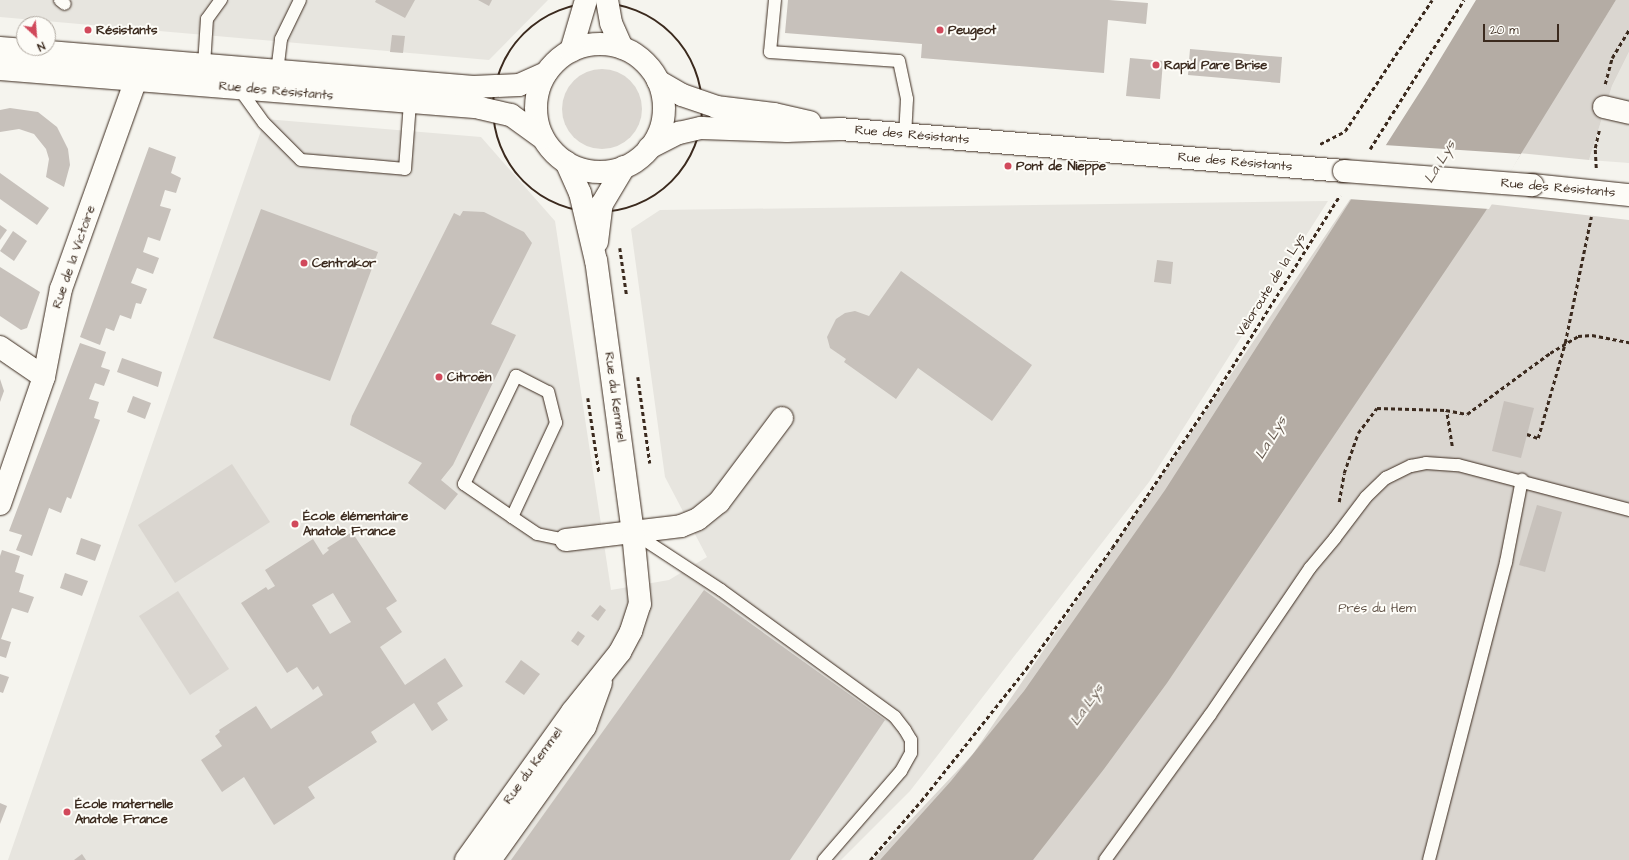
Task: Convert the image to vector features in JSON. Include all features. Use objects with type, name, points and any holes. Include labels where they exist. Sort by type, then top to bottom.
[{"type":"main road","points":[[571,51],[585,2]]},
{"type":"main road","points":[[607,2],[611,22],[622,48]]},
{"type":"main road","points":[[596,44],[622,48],[643,61],[658,81],[663,96],[663,120],[649,148],[638,159],[624,167],[611,171],[591,172],[566,162],[553,152],[543,138],[536,116],[536,101],[546,73],[554,63],[571,51],[596,44]]},
{"type":"main road","name":"Rue des Résistants","points":[[0,48],[278,72],[498,87],[519,85],[546,73]]},
{"type":"main road","name":"Rue des Résistants","points":[[0,69],[238,87],[494,110],[511,115],[543,138]]},
{"type":"main road","name":"Rue de la Victoire","points":[[0,504],[44,377],[61,289],[136,80]]},
{"type":"main road","name":"Rue des Résistants","points":[[658,81],[682,95],[703,103],[774,114],[840,129]]},
{"type":"main road","points":[[1604,107],[1629,112]]},
{"type":"main road","name":"Rue des Résistants","points":[[649,148],[679,133],[701,128],[781,131],[840,129],[1344,171],[1532,185],[1629,195]]},
{"type":"main road","name":"Rue du Kemmel","points":[[466,860],[572,712],[604,675],[626,641],[638,614],[640,589],[596,261],[580,193],[566,162]]},
{"type":"main road","name":"Rue du Kemmel","points":[[596,261],[597,234],[602,204],[624,167]]},
{"type":"main road","points":[[0,347],[44,377]]},
{"type":"main road","points":[[566,540],[681,526],[704,516],[719,502],[782,418]]},
{"type":"main road","name":"Rue du Kemmel","points":[[490,860],[585,727],[604,675]]},
{"type":"lane","points":[[204,65],[207,20],[221,0]]},
{"type":"lane","points":[[278,72],[281,39],[300,0]]},
{"type":"lane","points":[[775,0],[770,52],[899,61],[907,99],[905,134]]},
{"type":"lane","points":[[238,87],[264,123],[301,160],[405,169],[410,102]]},
{"type":"lane","points":[[512,517],[556,423],[548,392],[516,376],[464,484],[512,517],[537,534],[566,540]]},
{"type":"lane","points":[[1105,860],[1210,715],[1310,568],[1342,526],[1375,487],[1399,471],[1426,463],[1458,466],[1522,480],[1629,510]]},
{"type":"lane","points":[[1429,860],[1506,562],[1522,480]]},
{"type":"lane","points":[[633,533],[721,590],[895,717],[911,740],[911,753],[901,772],[824,860]]},
{"type":"path","points":[[1313,168],[1320,144],[1345,131],[1432,0]]},
{"type":"path","points":[[1367,153],[1464,0]]},
{"type":"path","points":[[498,87],[504,58],[526,30],[555,11],[585,2]]},
{"type":"path","points":[[607,2],[622,5],[653,17],[678,39],[696,68],[703,103]]},
{"type":"path","points":[[1604,107],[1605,79],[1612,58],[1629,30]]},
{"type":"path","name":"Véloroute de la Lys","points":[[870,860],[953,762],[1030,663],[1186,439],[1342,192]]},
{"type":"path","points":[[1527,434],[1538,438],[1564,343],[1591,217]]},
{"type":"path","points":[[1342,526],[1338,497],[1344,473],[1358,432],[1377,408],[1446,410],[1467,414],[1550,353],[1578,336],[1592,335],[1629,342]]},
{"type":"path","points":[[1446,410],[1447,427],[1458,466]]},
{"type":"shaded area","points":[[0,0],[548,0],[489,60],[56,22],[56,16],[16,16],[16,18],[0,17]]},
{"type":"shaded area","points":[[1629,52],[1629,163],[1589,160],[1612,86]]},
{"type":"shaded area","points":[[265,119],[481,137],[555,221],[611,590],[669,580],[707,557],[665,477],[631,229],[660,210],[1328,201],[1149,482],[910,791],[841,860],[8,860]]},
{"type":"green space","points":[[1616,0],[1629,0],[1629,52],[1612,86],[1589,160],[1519,153]]},
{"type":"green space","points":[[602,69],[617,72],[630,81],[639,94],[642,109],[639,124],[630,137],[617,146],[602,149],[587,146],[574,137],[565,124],[562,109],[565,94],[574,81],[587,72]]},
{"type":"green space","name":"Prés du Hem","points":[[1357,189],[1629,220],[1629,860],[873,860],[973,754]]},
{"type":"green space","points":[[232,464],[270,522],[175,583],[138,525]]},
{"type":"green space","points":[[178,591],[229,669],[190,695],[139,616]]},
{"type":"water","name":"La Lys","points":[[1476,0],[1616,0],[1485,212],[1167,683],[1104,769],[1033,860],[880,860],[951,781],[1024,691],[1165,490],[1425,84]]},
{"type":"pier","points":[[1384,145],[1521,154],[1489,209],[1348,199]]},
{"type":"building","points":[[376,0],[415,0],[405,18],[375,2]]},
{"type":"building","points":[[478,0],[492,0],[489,6]]},
{"type":"building","points":[[788,0],[1109,0],[1148,3],[1146,24],[1108,20],[1104,73],[921,58],[922,44],[785,33]]},
{"type":"building","points":[[392,35],[405,36],[403,53],[390,52]]},
{"type":"building","points":[[1190,49],[1282,57],[1280,83],[1188,75]]},
{"type":"building","points":[[1130,58],[1163,61],[1160,99],[1126,96]]},
{"type":"building","points":[[10,108],[38,112],[57,127],[68,149],[70,165],[64,187],[46,177],[49,159],[46,149],[34,134],[19,129],[0,132],[0,110]]},
{"type":"building","points":[[149,147],[176,157],[171,173],[181,178],[176,193],[165,190],[160,206],[171,209],[160,241],[148,237],[143,252],[159,258],[153,274],[137,268],[131,283],[147,289],[141,304],[136,303],[131,319],[120,315],[114,331],[106,328],[100,345],[80,337]]},
{"type":"building","points":[[0,173],[49,208],[37,225],[0,199]]},
{"type":"building","points":[[261,209],[378,252],[330,381],[213,338]]},
{"type":"building","points":[[463,211],[484,212],[524,232],[532,243],[491,324],[516,335],[453,465],[441,480],[458,494],[445,510],[408,483],[422,463],[350,425],[352,416],[454,213],[460,216]]},
{"type":"building","points":[[0,225],[7,230],[0,240]]},
{"type":"building","points":[[13,231],[27,241],[14,261],[0,251]]},
{"type":"building","points":[[1157,260],[1173,262],[1171,284],[1154,282]]},
{"type":"building","points":[[0,267],[40,292],[27,328],[21,330],[0,316]]},
{"type":"building","points":[[901,271],[1032,365],[992,421],[918,368],[896,399],[844,362],[846,359],[830,348],[827,337],[836,319],[845,313],[855,311],[869,316]]},
{"type":"building","points":[[80,343],[106,352],[101,367],[110,370],[104,386],[95,383],[89,399],[99,402],[94,418],[100,420],[71,499],[67,497],[61,513],[49,508],[32,556],[16,550],[22,535],[9,531]]},
{"type":"building","points":[[122,358],[162,372],[158,387],[117,372]]},
{"type":"building","points":[[0,379],[4,391],[0,402]]},
{"type":"building","points":[[133,396],[151,403],[145,419],[127,412]]},
{"type":"building","points":[[1504,401],[1534,408],[1521,458],[1492,451]]},
{"type":"building","points":[[1537,505],[1562,512],[1545,572],[1519,565]]},
{"type":"building","points":[[352,532],[397,601],[386,608],[402,632],[380,647],[405,685],[445,658],[463,686],[437,703],[448,720],[432,731],[414,703],[371,732],[377,742],[308,787],[315,798],[274,825],[244,777],[222,792],[201,760],[222,746],[215,736],[220,732],[219,730],[256,706],[271,729],[323,695],[318,686],[313,690],[297,667],[287,673],[241,603],[266,587],[268,590],[275,586],[265,570],[313,539],[323,555],[329,550],[327,548]],"holes":[[[333,593],[351,622],[330,634],[312,605]]]},
{"type":"building","points":[[81,538],[101,545],[95,561],[76,554]]},
{"type":"building","points":[[2,550],[20,556],[15,572],[24,575],[19,592],[34,597],[28,613],[12,608],[1,639],[11,642],[6,658],[0,656],[0,556]]},
{"type":"building","points":[[65,573],[88,581],[82,596],[60,588]]},
{"type":"building","points":[[704,590],[885,720],[790,860],[511,860]]},
{"type":"building","points":[[600,605],[606,610],[598,621],[591,616]]},
{"type":"building","points":[[578,631],[585,636],[578,646],[571,641]]},
{"type":"building","points":[[521,660],[540,674],[524,695],[505,682]]},
{"type":"building","points":[[0,674],[9,677],[3,693],[0,692]]},
{"type":"building","points":[[0,803],[7,806],[0,824]]},
{"type":"building","points":[[82,854],[86,860],[74,860]]},
{"type":"place","name":"Résistants","points":[[88,30]]},
{"type":"place","name":"Peugeot","points":[[940,30]]},
{"type":"place","name":"Rapid Pare Brise","points":[[1156,65]]},
{"type":"place","name":"Pont de Nieppe","points":[[1008,166]]},
{"type":"place","name":"Centrakor","points":[[304,263]]},
{"type":"place","name":"Citroën","points":[[439,377]]},
{"type":"place","name":"École élémentaire Anatole France","points":[[295,524]]},
{"type":"place","name":"École maternelle Anatole France","points":[[67,812]]}]
